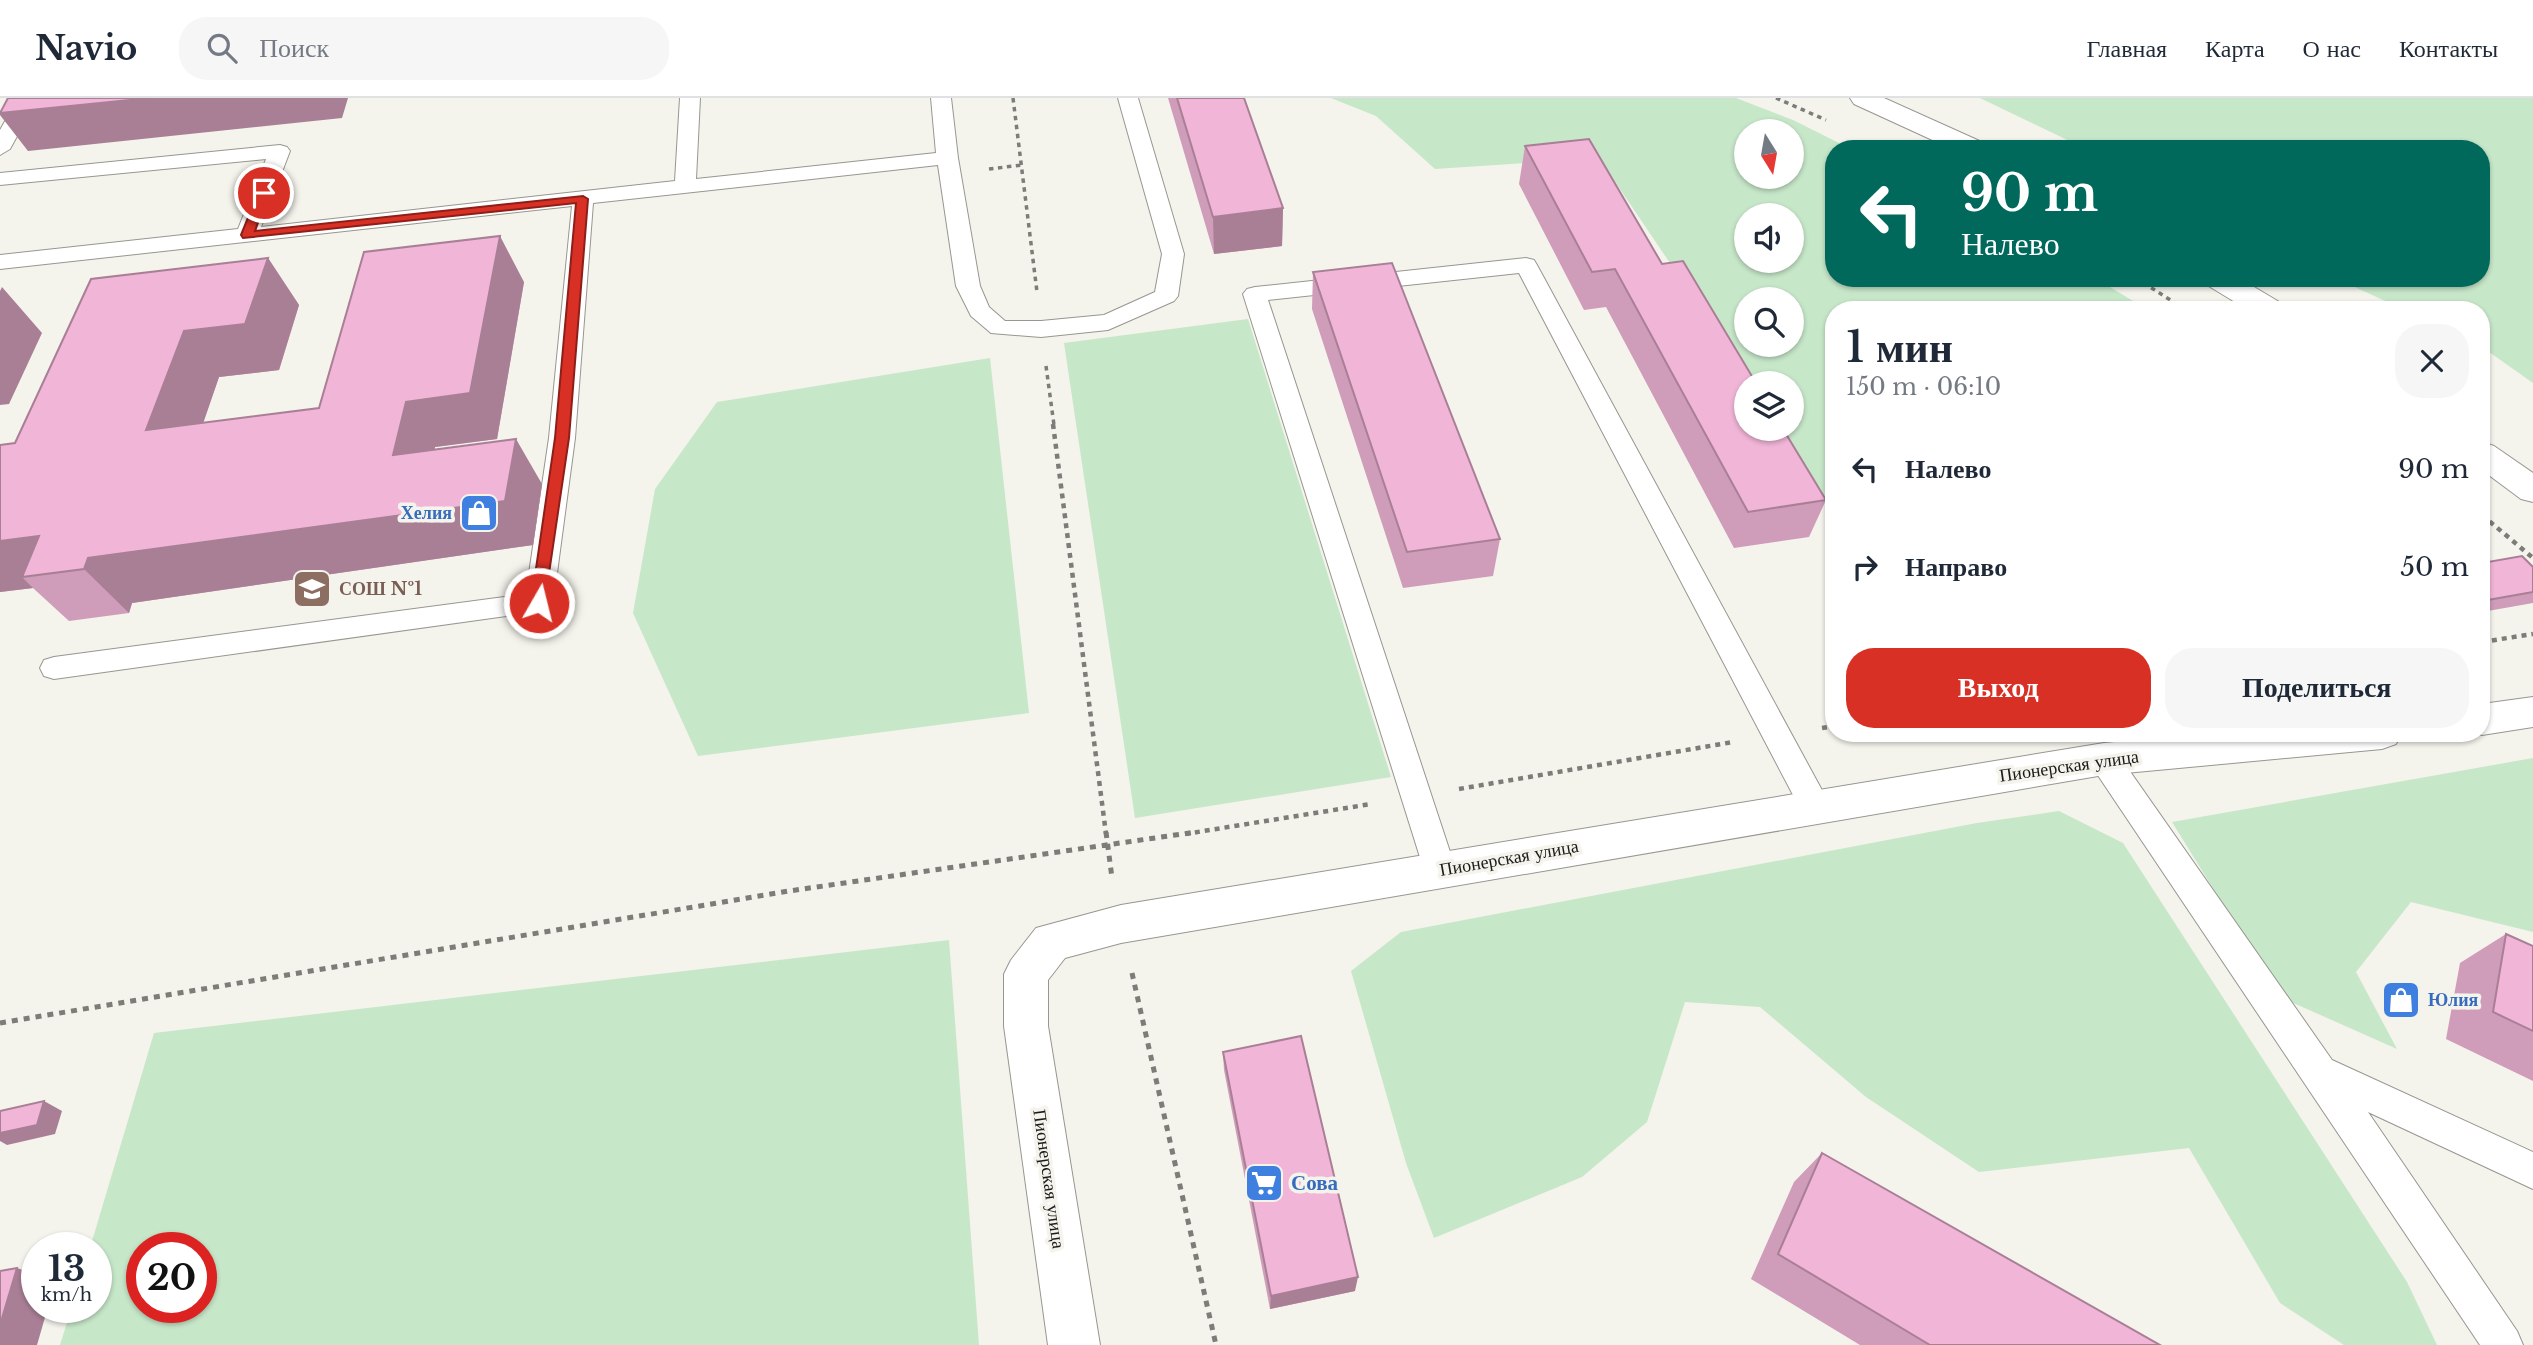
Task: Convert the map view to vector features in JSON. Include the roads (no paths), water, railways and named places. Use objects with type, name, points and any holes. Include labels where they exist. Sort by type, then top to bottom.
[{"type":"street","points":[[1863,98],[1955,140]]},
{"type":"street","points":[[2232,287],[2255,301]]},
{"type":"street","points":[[2490,460],[2533,490]]},
{"type":"street","points":[[2490,718],[2533,712]]},
{"type":"street","name":"Пионерская улица","points":[[1074,1345],[1026,1026],[1026,974],[1051,942],[1121,923],[1814,805],[2095,746],[2190,742]]},
{"type":"lane","points":[[0,149],[28,98]]},
{"type":"lane","points":[[685,188],[690,98]]},
{"type":"lane","points":[[941,98],[947,158],[968,286],[979,311],[999,328],[1041,329],[1108,322],[1166,296],[1173,254],[1128,98]]},
{"type":"lane","points":[[0,179],[280,151],[247,235]]},
{"type":"lane","points":[[0,262],[947,158]]},
{"type":"lane","points":[[54,668],[539,603],[562,438],[583,199]]},
{"type":"lane","points":[[1440,870],[1255,294],[1526,265],[1814,805]]},
{"type":"lane","points":[[2095,746],[2320,1072],[2503,1345]]},
{"type":"lane","points":[[2320,1072],[2533,1171]]},
{"type":"place","name":"Хелия","points":[[479,513]]},
{"type":"place","name":"СОШ №1","points":[[312,589]]},
{"type":"place","name":"Юлия","points":[[2401,1000]]},
{"type":"place","name":"Сова","points":[[1264,1183]]}]
